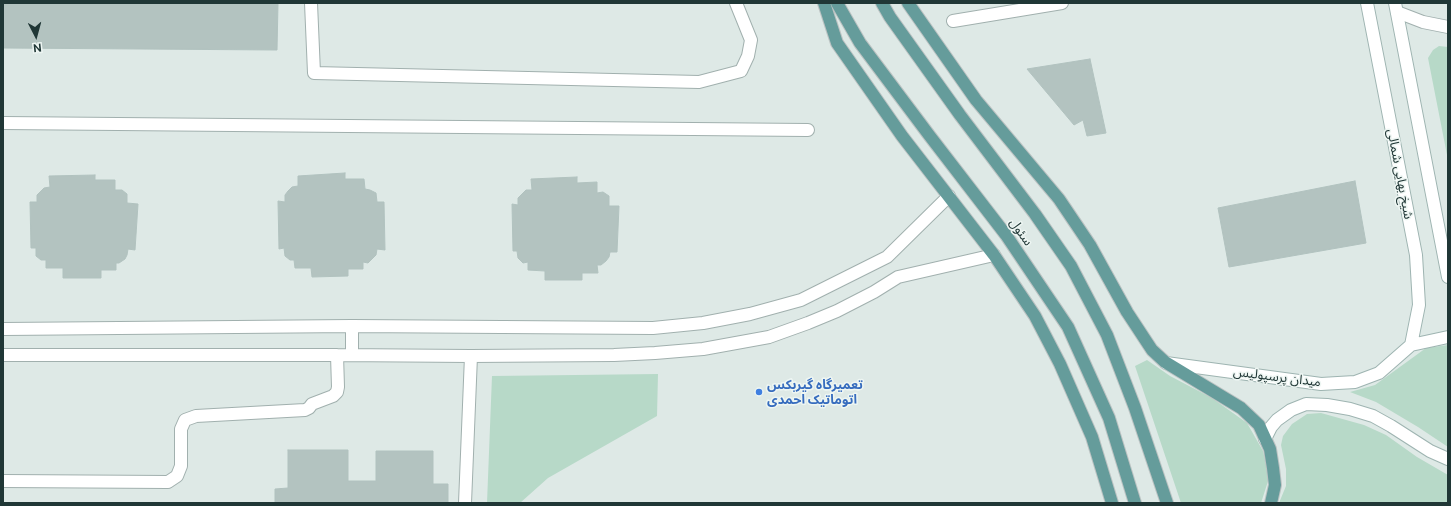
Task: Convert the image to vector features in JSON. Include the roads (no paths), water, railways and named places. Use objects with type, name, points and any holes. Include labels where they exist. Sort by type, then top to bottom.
[{"type":"main road","points":[[824,3],[837,43],[902,136],[994,255],[1035,316],[1060,364],[1092,437],[1112,503]]},
{"type":"main road","name":"سئول","points":[[837,3],[860,43],[928,135],[1006,235],[1068,327],[1109,418],[1135,503]]},
{"type":"main road","name":"سئول","points":[[882,3],[894,23],[960,115],[1035,214],[1071,266],[1107,335],[1136,408],[1167,503]]},
{"type":"main road","points":[[908,3],[976,100],[1059,199],[1090,245],[1141,335],[1152,350],[1165,362],[1241,408],[1258,425],[1270,449],[1274,485],[1271,503]]},
{"type":"street","points":[[311,3],[314,72],[699,82],[741,71],[748,56],[751,40],[736,3]]},
{"type":"street","points":[[952,21],[1062,3]]},
{"type":"street","name":"شیخ بهایی شمالی","points":[[1367,3],[1416,255],[1419,305],[1412,345]]},
{"type":"street","points":[[1396,7],[1423,22],[1448,27]]},
{"type":"street","points":[[1396,7],[1448,277]]},
{"type":"street","points":[[3,122],[808,130]]},
{"type":"street","points":[[3,329],[352,326],[653,328],[703,323],[750,314],[801,300],[887,257],[948,196]]},
{"type":"street","points":[[3,355],[614,355],[703,349],[740,343],[769,336],[808,323],[838,311],[874,292],[898,277],[994,255]]},
{"type":"street","points":[[352,326],[352,355]]},
{"type":"street","name":"میدان پرسپولیس","points":[[1165,362],[1321,384],[1355,382],[1379,373],[1412,345],[1448,337]]},
{"type":"street","points":[[3,481],[168,482],[177,476],[181,466],[181,429],[185,420],[196,416],[305,410],[312,404],[333,396],[337,392],[337,355]]},
{"type":"street","points":[[464,503],[471,356]]},
{"type":"street","points":[[1265,439],[1271,427],[1277,420],[1291,410],[1306,404],[1327,405],[1350,409],[1373,416],[1392,426],[1430,451],[1448,459]]},
{"type":"place","name":"تعمیرگاه گیربکس اتوماتیک احمدی","points":[[759,392]]}]
